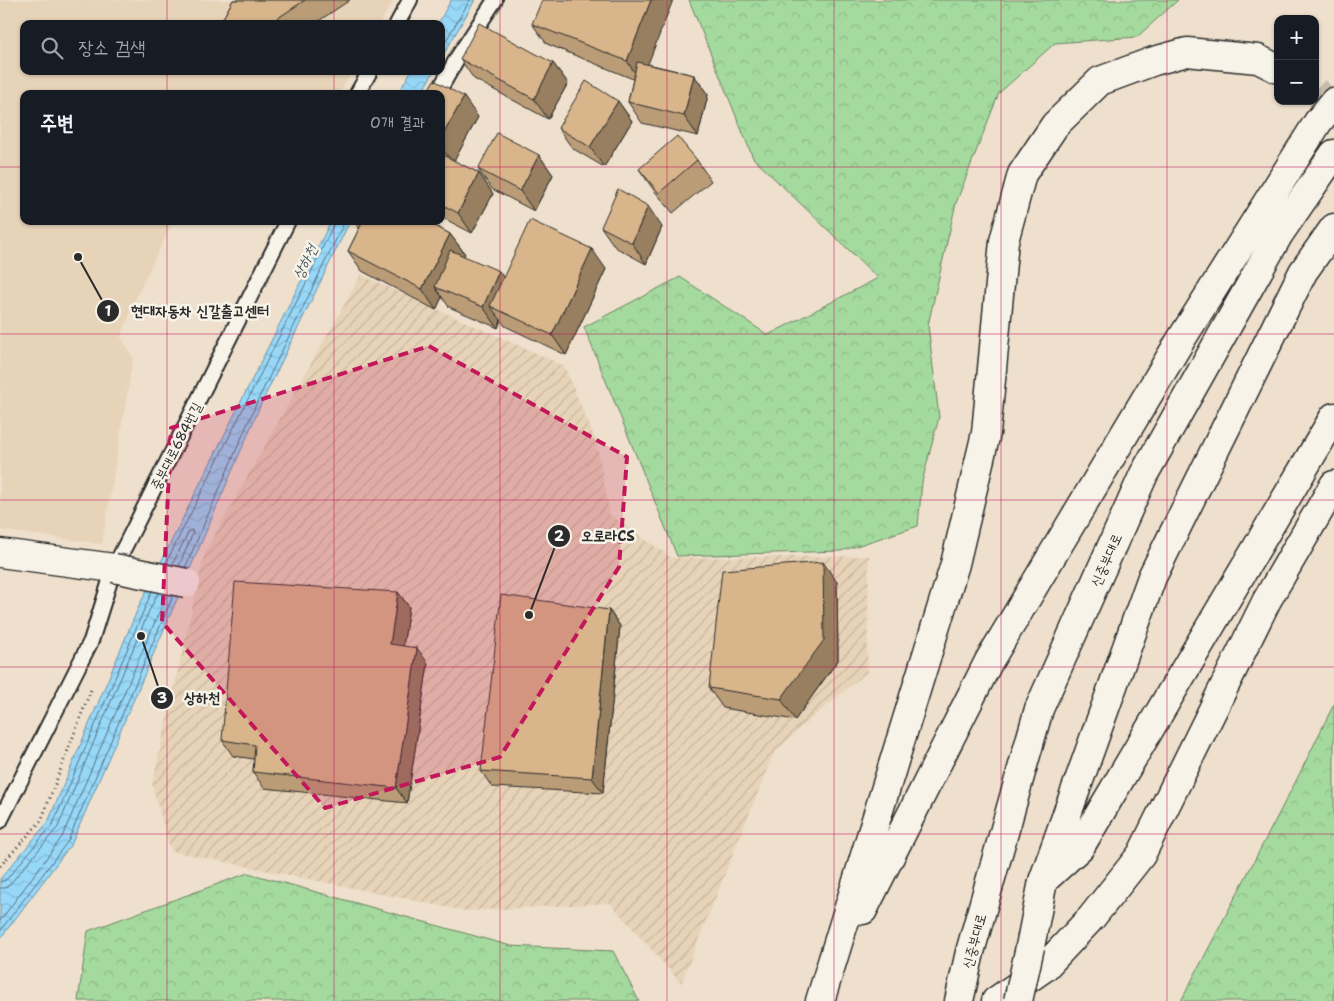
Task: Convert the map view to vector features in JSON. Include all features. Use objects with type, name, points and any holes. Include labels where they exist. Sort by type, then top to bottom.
[{"type":"main road","points":[[824,990],[955,564],[986,433],[1004,241],[1022,174],[1055,125],[1100,81],[1154,61],[1187,52],[1258,59],[1274,67]]},
{"type":"main road","points":[[824,990],[989,661],[1182,338],[1318,122],[1334,102]]},
{"type":"main road","name":"신중부대로","points":[[959,1001],[970,952],[1039,709],[1144,474],[1279,234],[1334,154]]},
{"type":"main road","points":[[1018,1001],[1043,881],[1152,576],[1303,272],[1334,228]]},
{"type":"main road","points":[[1043,881],[1080,847],[1334,417]]},
{"type":"main road","points":[[996,1001],[1045,967],[1092,917],[1141,855],[1267,600],[1334,485]]},
{"type":"main road","points":[[0,553],[114,568],[186,583]]},
{"type":"lane","points":[[399,20],[410,0]]},
{"type":"lane","points":[[439,90],[459,55],[495,0]]},
{"type":"lane","points":[[359,90],[368,75]]},
{"type":"lane","name":"중부대로684번길","points":[[0,821],[91,641],[114,568],[286,225]]},
{"type":"highlighted area","points":[[429,346],[627,457],[619,567],[500,757],[325,808],[162,622],[171,428]]},
{"type":"shaded area","points":[[0,0],[394,0],[382,20],[20,20],[20,75],[350,75],[341,90],[20,90],[20,225],[171,225],[138,293],[121,337],[133,358],[102,544],[0,530]]},
{"type":"shaded area","points":[[361,275],[564,366],[596,441],[610,515],[672,558],[869,556],[867,672],[801,727],[773,755],[681,983],[610,903],[466,911],[171,851],[152,785],[205,552]]},
{"type":"green space","points":[[689,0],[1178,0],[1137,37],[1055,43],[999,93],[956,203],[928,325],[939,417],[922,482],[918,526],[841,551],[677,556],[584,327],[680,277],[768,335],[878,278],[753,158]]},
{"type":"green space","points":[[1334,704],[1334,1001],[1181,1001],[1299,775]]},
{"type":"green space","points":[[248,873],[511,946],[613,951],[639,1001],[78,1001],[88,931]]},
{"type":"water","points":[[451,0],[475,0],[445,52],[445,20],[440,20]]},
{"type":"water","points":[[409,75],[432,75],[423,90],[400,90]]},
{"type":"water","points":[[329,225],[348,225],[261,404],[72,843],[0,939],[0,879],[48,822],[139,606]]},
{"type":"building","points":[[233,0],[305,0],[275,20],[222,20]]},
{"type":"building","points":[[542,0],[651,0],[627,61],[532,24]]},
{"type":"building","points":[[479,23],[553,63],[534,99],[460,59]]},
{"type":"building","points":[[637,62],[694,75],[684,116],[628,102]]},
{"type":"building","points":[[434,80],[464,97],[445,131],[445,90],[428,90]]},
{"type":"building","points":[[586,81],[618,101],[590,147],[558,128]]},
{"type":"building","points":[[497,133],[539,155],[520,191],[478,169]]},
{"type":"building","points":[[677,136],[697,160],[659,193],[639,169]]},
{"type":"building","points":[[445,156],[479,173],[458,213],[445,206]]},
{"type":"building","points":[[618,189],[648,206],[632,243],[601,227]]},
{"type":"building","points":[[530,220],[592,249],[552,335],[490,306]]},
{"type":"building","points":[[361,225],[433,225],[450,234],[422,289],[348,251]]},
{"type":"building","points":[[450,250],[499,271],[483,307],[435,287]]},
{"type":"building","points":[[823,562],[824,640],[781,699],[709,688],[722,570]]},
{"type":"building","points":[[235,582],[398,592],[390,644],[417,648],[396,788],[253,772],[255,745],[222,740]]},
{"type":"building","points":[[501,595],[609,610],[592,778],[481,771]]},
{"type":"tunnel","points":[[1319,94],[1334,112]]},
{"type":"place","name":"현대자동차 신갈출고센터","points":[[78,257]]},
{"type":"place","name":"오로라CS","points":[[529,615]]},
{"type":"place","name":"상하천","points":[[141,636]]}]
